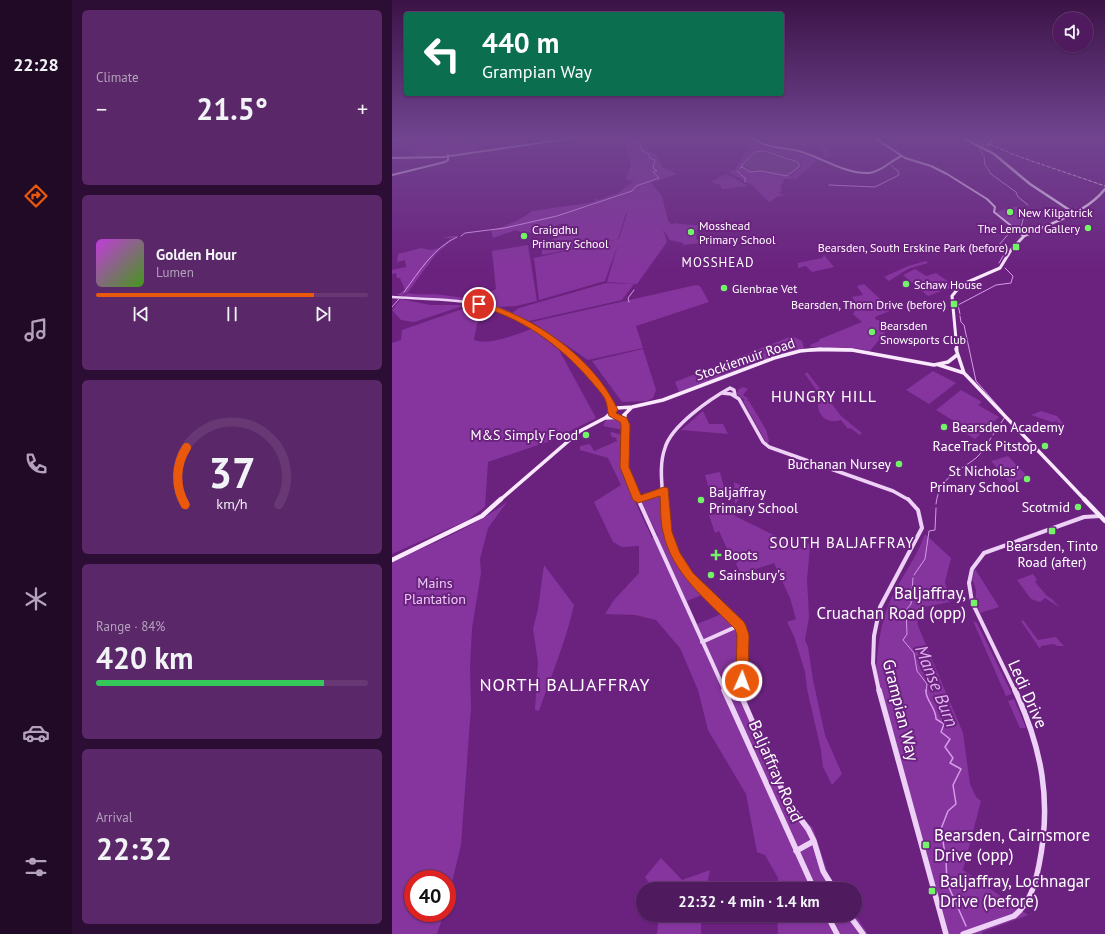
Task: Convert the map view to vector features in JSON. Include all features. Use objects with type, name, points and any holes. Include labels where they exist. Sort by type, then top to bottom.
[{"type":"main road","points":[[1027,182],[1074,213]]},
{"type":"main road","points":[[1105,188],[1096,200],[1074,213],[1024,236],[1011,250],[1000,268],[961,285],[954,291],[952,308],[957,355],[964,373],[1105,521]]},
{"type":"main road","name":"Stockiemuir Road","points":[[621,408],[663,400],[774,358],[804,351],[832,349],[852,350],[905,361],[938,364],[964,373]]},
{"type":"main road","points":[[938,364],[948,362],[957,355]]},
{"type":"main road","name":"Stockiemuir Road","points":[[625,413],[632,407]]},
{"type":"main road","points":[[392,560],[444,536],[482,516],[575,434],[590,424],[614,414],[621,408],[625,413]]},
{"type":"main road","points":[[614,414],[625,413]]},
{"type":"street","points":[[958,182],[987,199],[995,207],[994,212],[996,214],[1024,236]]},
{"type":"street","points":[[393,296],[434,302],[479,304],[497,308],[516,317],[543,334],[576,359],[612,403],[621,408]]},
{"type":"street","name":"Grampian Way","points":[[740,626],[690,576],[675,555],[667,532],[662,456],[669,440],[710,400],[722,393],[729,392],[735,393],[763,442],[769,448],[893,491],[911,501],[921,514],[922,528],[880,607],[874,636],[873,663],[886,720],[946,934]]},
{"type":"street","points":[[612,403],[614,414],[624,420]]},
{"type":"street","name":"Baljaffray Road","points":[[625,413],[624,420],[626,427],[624,467],[811,882]]},
{"type":"street","points":[[638,500],[664,490]]},
{"type":"street","name":"Ledi Drive","points":[[963,934],[1014,916],[1021,912],[1027,904],[1038,871],[1043,844],[1045,815],[1044,789],[1041,768],[1033,735],[1017,696],[973,604],[969,587],[970,571],[978,558],[988,551],[1084,517],[1100,516]]},
{"type":"street","points":[[702,642],[740,626],[743,635],[743,700],[787,801],[808,829],[814,841],[823,871],[830,882]]},
{"type":"street","points":[[796,851],[814,841]]},
{"type":"street","points":[[830,922],[837,934]]},
{"type":"street","points":[[854,922],[863,934]]},
{"type":"green space","points":[[633,182],[655,182],[651,183],[662,196],[668,221],[671,224],[679,223],[678,225],[708,226],[707,228],[704,227],[697,229],[696,239],[707,240],[707,242],[683,245],[683,243],[670,240],[663,229],[667,242],[637,284],[607,282],[618,244],[605,281],[539,300],[534,258],[619,239],[627,213],[655,208],[626,213],[618,239],[542,255],[542,247],[560,234],[560,229],[564,223],[540,231],[528,233],[516,230],[493,238],[491,230],[507,225],[532,211],[588,203],[596,201],[593,197],[598,200],[618,193]]},
{"type":"green space","points":[[711,182],[741,182],[748,186],[722,189],[720,185]]},
{"type":"green space","points":[[745,182],[783,182],[780,188],[782,190],[779,193],[785,195],[778,197],[777,195],[777,197],[769,202],[753,186]]},
{"type":"green space","points":[[1011,207],[1021,207],[1023,210],[1019,227],[1016,228],[996,212]]},
{"type":"green space","points":[[457,236],[455,238],[442,238]]},
{"type":"green space","points":[[455,238],[436,254],[408,292],[402,296],[397,295],[405,290],[400,278],[397,278],[396,273],[392,274],[392,270],[406,267],[405,260],[397,262],[398,254],[421,248],[431,250],[439,248],[435,254],[450,239]]},
{"type":"green space","points":[[528,245],[537,301],[516,306],[498,307],[474,302],[404,296],[408,293],[439,294],[464,298],[482,296],[496,289],[492,251]]},
{"type":"green space","points":[[824,255],[834,267],[812,272],[806,266],[798,268],[798,263],[822,258]]},
{"type":"green space","points":[[926,261],[928,263],[908,269],[889,281],[884,277],[908,266]]},
{"type":"green space","points":[[915,269],[926,276],[936,273],[955,286],[928,296],[903,275]]},
{"type":"green space","points":[[606,283],[634,284],[622,300],[529,321],[512,313],[519,308]]},
{"type":"green space","points":[[864,284],[892,310],[875,317],[875,319],[891,325],[870,351],[853,348],[811,347],[810,345],[819,341],[820,339],[862,322],[853,314],[856,306],[852,297],[863,295],[857,286]]},
{"type":"green space","points":[[696,285],[700,286],[709,302],[636,326],[643,348],[588,360],[532,322]]},
{"type":"green space","points":[[401,299],[430,305],[466,305],[414,322],[401,320],[392,310]]},
{"type":"green space","points":[[477,306],[490,309],[477,324],[474,340],[488,342],[532,329],[559,350],[596,418],[550,441],[488,462],[485,507],[468,520],[392,554],[392,343],[401,340],[402,330],[468,307]]},
{"type":"green space","points":[[792,336],[802,341],[803,349],[772,357],[679,392],[675,382]]},
{"type":"green space","points":[[643,349],[656,390],[653,398],[647,401],[622,402],[592,361]]},
{"type":"green space","points":[[933,371],[956,383],[929,404],[906,390]]},
{"type":"green space","points":[[807,372],[841,416],[862,433],[860,435],[850,428],[848,429],[841,420],[832,421],[825,419],[822,416],[818,409],[818,404],[822,398],[805,374]]},
{"type":"green space","points":[[743,387],[748,389],[743,395],[749,399],[746,400],[749,401],[766,430],[769,441],[767,444],[743,401],[745,400],[737,394],[739,389]]},
{"type":"green space","points":[[961,390],[982,402],[978,405],[999,417],[975,439],[954,426],[957,423],[936,410]]},
{"type":"green space","points":[[703,411],[709,424],[723,424],[728,434],[681,430]]},
{"type":"green space","points":[[1041,411],[1057,416],[1067,428],[1058,424],[1057,421],[1052,422],[1031,415]]},
{"type":"green space","points":[[616,418],[622,423],[623,430],[603,426],[606,419]]},
{"type":"green space","points":[[612,432],[622,435],[620,459],[627,484],[652,538],[658,536],[642,503],[643,499],[658,493],[663,496],[665,526],[672,550],[684,571],[704,594],[687,601],[697,624],[724,613],[740,636],[738,695],[782,797],[813,828],[828,874],[833,882],[778,882],[778,878],[765,855],[757,852],[746,794],[708,730],[698,690],[680,648],[656,620],[635,615],[605,614],[614,600],[639,573],[639,546],[622,547],[613,542],[594,502],[621,485],[608,458],[580,450],[580,446],[590,444],[594,451],[617,441],[616,438],[612,437],[610,433]]},
{"type":"green space","points":[[1008,456],[1028,477],[1010,483],[991,461]]},
{"type":"green space","points":[[720,472],[725,491],[710,493],[705,475]]},
{"type":"green space","points":[[734,482],[748,489],[735,504]]},
{"type":"green space","name":"Mains Plantation","points":[[507,502],[488,528],[480,559],[481,573],[472,628],[470,667],[471,707],[461,845],[455,870],[404,870],[404,922],[441,922],[437,934],[392,934],[392,562],[466,528]]},
{"type":"green space","points":[[733,513],[735,516],[804,550],[809,543],[812,544],[810,548],[807,579],[809,617],[805,640],[808,647],[813,680],[825,735],[842,774],[832,785],[823,767],[805,672],[794,636],[787,622],[796,619],[790,598],[774,563],[741,574],[736,564],[742,557],[741,555],[732,555],[729,553],[719,531],[715,533],[709,515]]},
{"type":"green space","points":[[925,534],[951,558],[945,582],[950,602],[924,607],[916,612],[918,626],[963,733],[970,784],[976,797],[981,801],[963,870],[1028,915],[982,932],[982,934],[949,934],[876,672],[880,634],[888,607],[896,589],[918,551]]},
{"type":"green space","points":[[544,565],[574,605],[563,645],[539,711],[535,710],[538,662],[533,629],[538,609]]},
{"type":"green space","points":[[975,569],[999,607],[980,613],[975,601],[976,590],[972,580]]},
{"type":"green space","points":[[1033,574],[1037,580],[1035,582],[1059,607],[1045,598],[1040,602],[1031,599],[1017,580]]},
{"type":"green space","points":[[1023,620],[1038,640],[1056,637],[1064,646],[1057,646],[1054,644],[1041,646],[1040,649],[1021,621]]},
{"type":"green space","points":[[973,621],[977,623],[1012,694],[1006,696]]},
{"type":"green space","points":[[1014,699],[1026,728],[1020,728],[1008,701]]},
{"type":"green space","points":[[661,858],[682,880],[710,870],[707,882],[648,882],[645,877]]},
{"type":"green space","points":[[658,922],[701,922],[701,934],[657,934]]},
{"type":"green space","points":[[777,922],[860,922],[868,934],[778,934]]},
{"type":"waterway","points":[[461,236],[465,233],[505,228],[557,216],[632,191],[636,186],[649,182]]},
{"type":"waterway","points":[[829,185],[875,187],[886,182]]},
{"type":"waterway","name":"Manse Burn","points":[[1002,182],[1016,192],[1018,197],[1028,205]]},
{"type":"waterway","name":"Manse Burn","points":[[1019,228],[1021,227],[1025,212]]},
{"type":"waterway","name":"Manse Burn","points":[[999,263],[1006,251],[998,246],[1012,230]]},
{"type":"waterway","points":[[404,292],[434,254],[441,247],[457,237]]},
{"type":"waterway","name":"Manse Burn","points":[[960,314],[958,305],[996,285],[1011,283],[1013,276],[1005,268]]},
{"type":"waterway","points":[[629,302],[628,298],[634,290]]},
{"type":"waterway","points":[[392,307],[399,299]]},
{"type":"waterway","name":"Manse Burn","points":[[960,316],[961,322],[964,325],[976,381],[1003,412]]},
{"type":"waterway","name":"Manse Burn","points":[[993,435],[1005,417]]},
{"type":"waterway","name":"Manse Burn","points":[[936,504],[938,495],[945,482],[950,476],[978,456],[991,438]]},
{"type":"waterway","name":"Manse Burn","points":[[914,575],[925,559],[929,531],[935,530],[936,508]]},
{"type":"waterway","name":"Manse Burn","points":[[913,578],[911,604],[906,610],[907,634],[903,640],[914,653],[917,671],[927,684],[926,691]]},
{"type":"waterway","name":"Manse Burn","points":[[926,691],[927,697],[936,715],[936,719],[944,724],[941,732],[950,739],[945,747],[953,758],[950,763],[961,769],[953,785],[956,804],[948,811],[941,829],[946,860],[947,883],[966,926]]},
{"type":"railway","points":[[1092,182],[1105,186]]},
{"type":"place","name":"New Kilpatrick","points":[[1010,212]]},
{"type":"place","name":"The Lemond Gallery","points":[[1088,228]]},
{"type":"place","name":"Mosshead Primary School","points":[[691,232]]},
{"type":"place","name":"Craigdhu Primary School","points":[[524,236]]},
{"type":"place","name":"Bearsden, South Erskine Park (before)","points":[[1016,247]]},
{"type":"place","name":"Schaw House","points":[[906,284]]},
{"type":"place","name":"Glenbrae Vet","points":[[724,288]]},
{"type":"place","name":"Bearsden, Thorn Drive (before)","points":[[954,304]]},
{"type":"place","name":"Bearsden Snowsports Club","points":[[872,332]]},
{"type":"place","name":"Bearsden Academy","points":[[944,427]]},
{"type":"place","name":"M&S Simply Food","points":[[586,435]]},
{"type":"place","name":"RaceTrack Pitstop","points":[[1045,446]]},
{"type":"place","name":"Buchanan Nursey","points":[[899,464]]},
{"type":"place","name":"St Nicholas' Primary School","points":[[1027,479]]},
{"type":"place","name":"Baljaffray Primary School","points":[[701,500]]},
{"type":"place","name":"Scotmid","points":[[1078,507]]},
{"type":"place","name":"Bearsden, Tinto Road (after)","points":[[1052,531]]},
{"type":"place","name":"Boots","points":[[716,555]]},
{"type":"place","name":"Sainsbury's","points":[[711,575]]},
{"type":"place","name":"Baljaffray, Cruachan Road (opp)","points":[[974,603]]},
{"type":"place","name":"Bearsden, Cairnsmore Drive (opp)","points":[[926,845]]},
{"type":"place","name":"Baljaffray, Lochnagar Drive (before)","points":[[932,891]]},
{"type":"district","name":"MOSSHEAD","points":[[718,262]]},
{"type":"district","name":"HUNGRY HILL","points":[[824,396]]},
{"type":"district","name":"SOUTH BALJAFFRAY","points":[[842,542]]},
{"type":"district","name":"NORTH BALJAFFRAY","points":[[565,684]]},
{"type":"route","points":[[479,304],[497,308],[516,317],[548,337],[582,365],[608,397],[612,403],[612,414],[624,420],[626,425],[624,467],[638,500],[664,490],[667,532],[675,555],[690,576],[705,592],[734,618],[740,626],[743,635],[742,681]]}]
